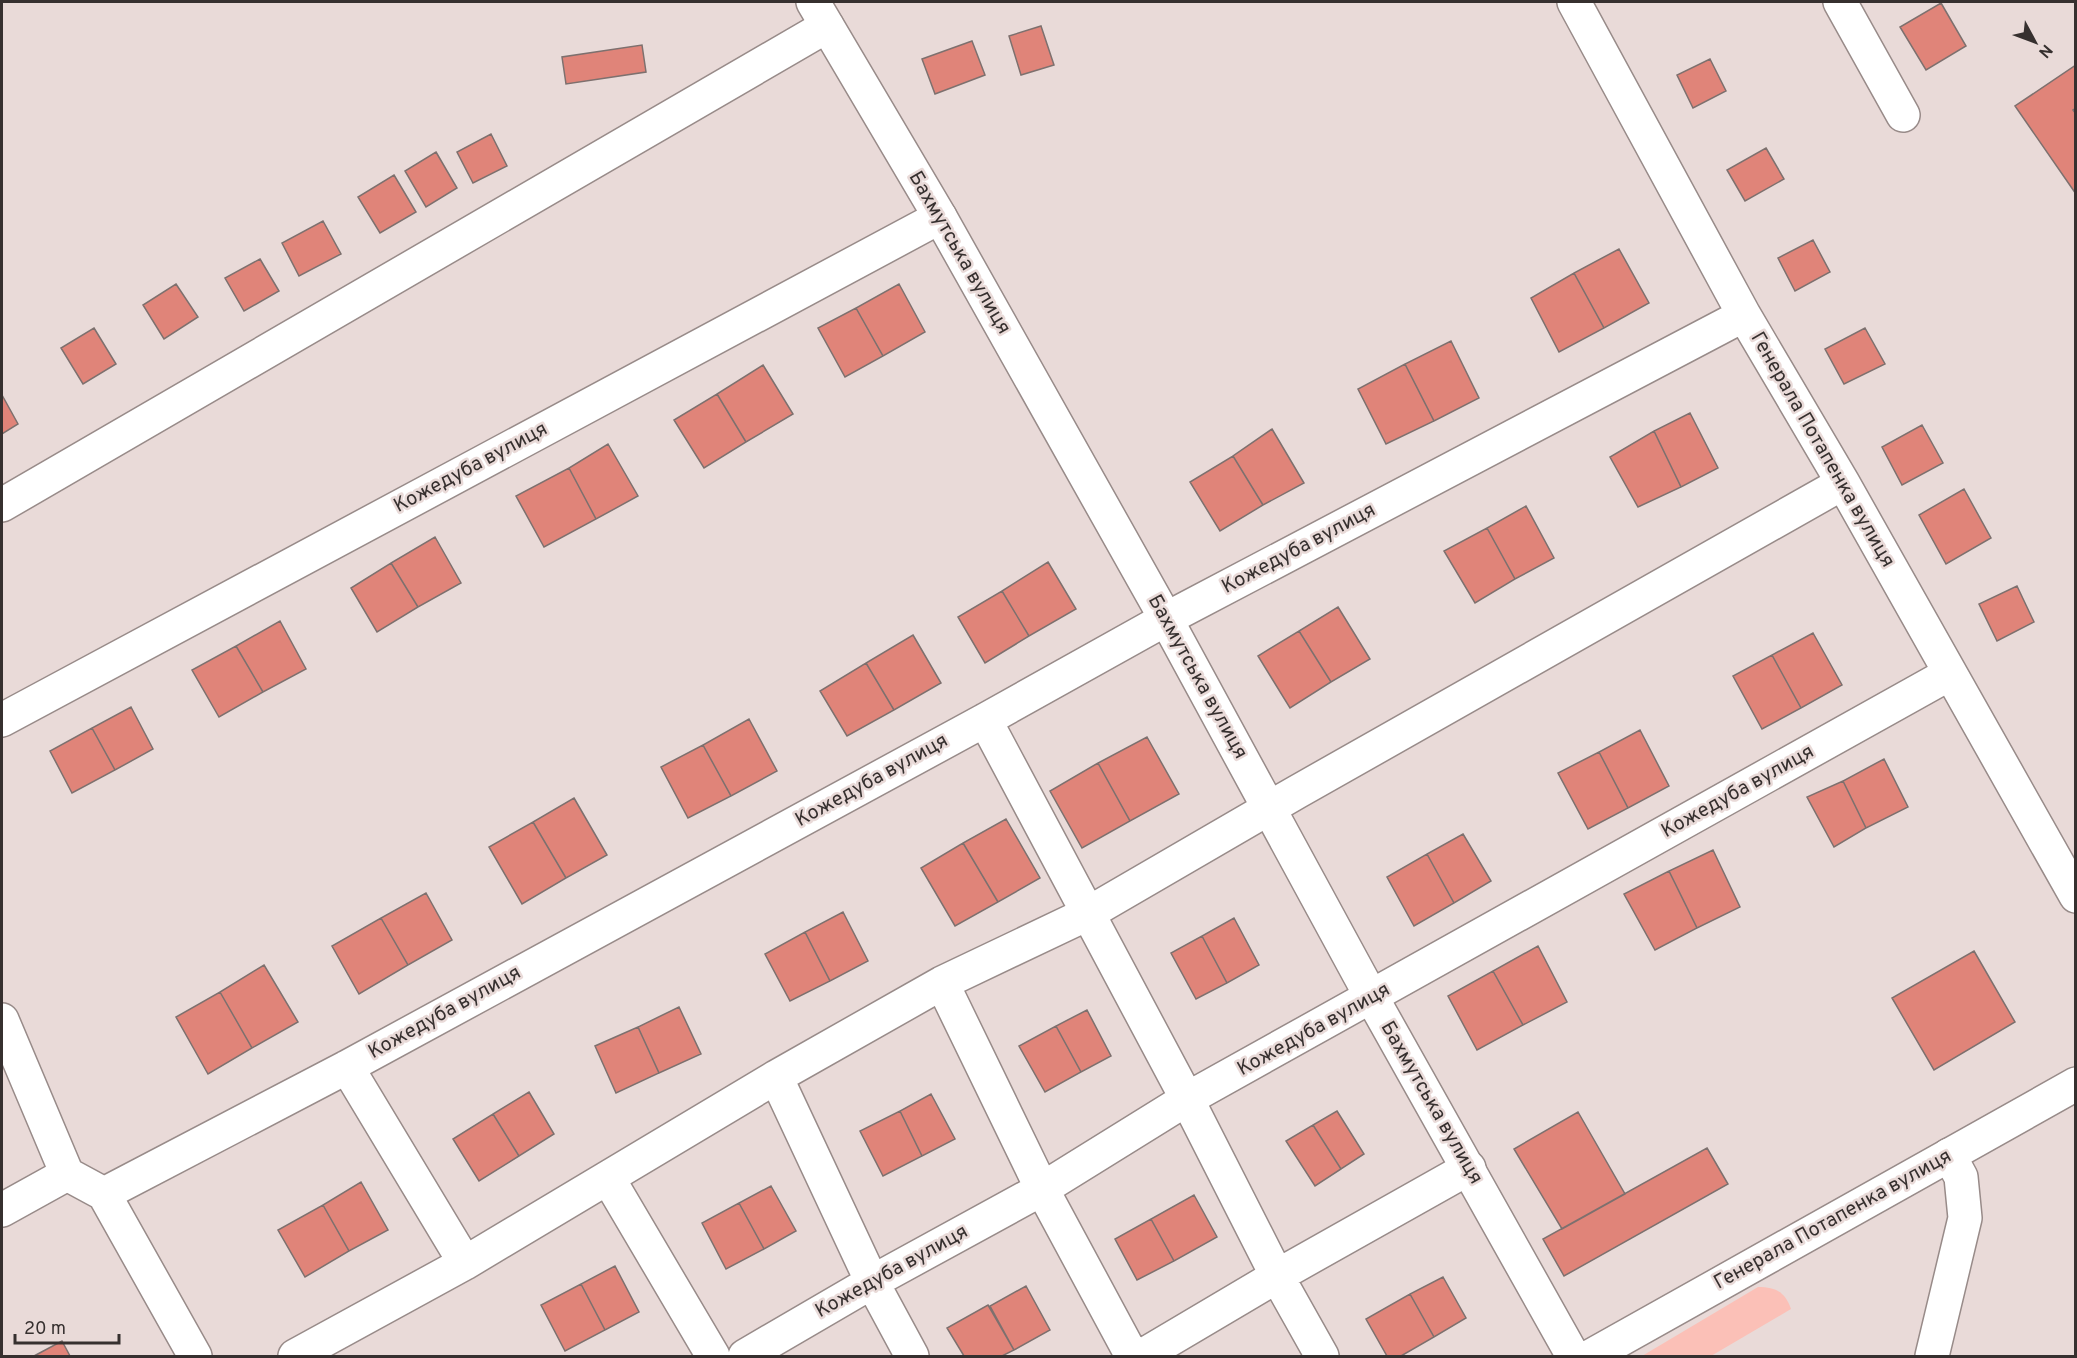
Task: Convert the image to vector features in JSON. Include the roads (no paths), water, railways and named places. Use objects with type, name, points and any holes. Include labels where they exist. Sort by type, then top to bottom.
[{"type":"street","name":"Генерала Потапенка вулиця","points":[[1574,2],[1744,315],[1843,483],[2076,896]]},
{"type":"street","points":[[1840,2],[1903,115]]},
{"type":"street","points":[[2,505],[820,14]]},
{"type":"street","name":"Бахмутська вулиця","points":[[820,14],[940,216],[1166,619],[1372,998],[1573,1356]]},
{"type":"street","name":"Кожедуба вулиця","points":[[2,720],[940,216]]},
{"type":"street","name":"Кожедуба вулиця","points":[[104,1194],[347,1067],[1166,619],[1744,315]]},
{"type":"street","points":[[295,1356],[465,1263],[776,1077],[942,983],[1087,914],[1297,792],[1843,483]]},
{"type":"street","name":"Кожедуба вулиця","points":[[746,1356],[872,1282],[1042,1189],[1187,1099],[1372,998],[1949,674]]},
{"type":"street","points":[[985,720],[1187,1099],[1277,1276],[1322,1356]]},
{"type":"street","points":[[942,983],[1042,1189],[1132,1356]]},
{"type":"street","points":[[2,1020],[67,1174],[104,1194],[195,1356]]},
{"type":"street","points":[[347,1067],[465,1263]]},
{"type":"street","points":[[776,1077],[872,1282],[912,1356]]},
{"type":"street","name":"Генерала Потапенка вулиця","points":[[1591,1356],[2076,1084]]},
{"type":"street","points":[[1932,1356],[1965,1218],[1960,1177],[1949,1155]]},
{"type":"street","points":[[1143,1356],[1277,1276],[1469,1168]]},
{"type":"street","points":[[2,1210],[67,1174]]},
{"type":"street","points":[[608,1178],[713,1356]]}]
